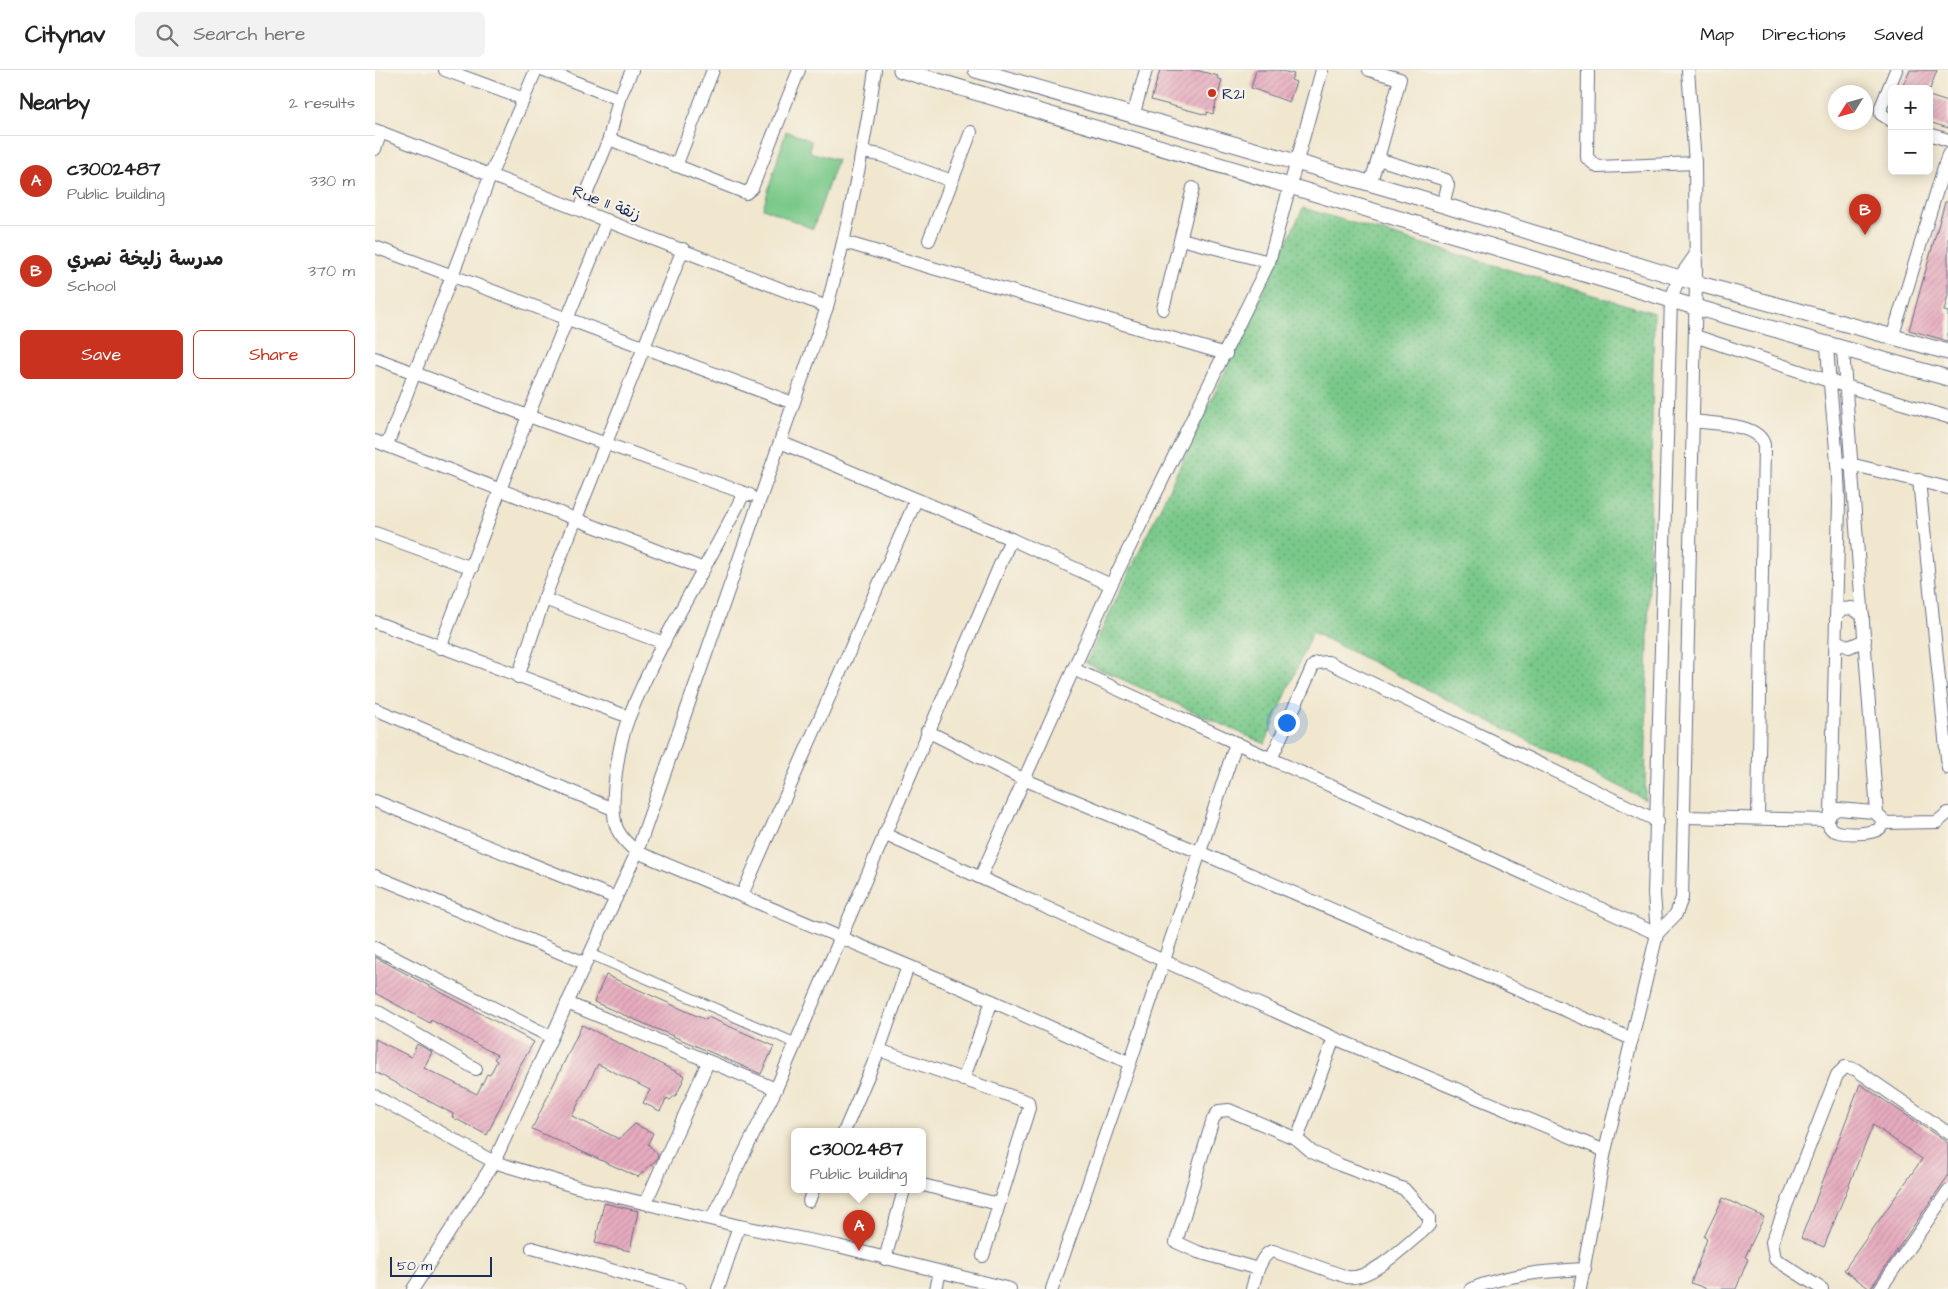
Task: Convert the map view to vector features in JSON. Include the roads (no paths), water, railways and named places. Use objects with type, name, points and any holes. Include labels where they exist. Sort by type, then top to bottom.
[{"type":"street","points":[[445,70],[524,99]]},
{"type":"street","points":[[536,70],[491,174],[416,372],[381,443],[704,569]]},
{"type":"street","points":[[545,70],[619,99]]},
{"type":"street","points":[[580,210],[609,139],[619,99],[632,70]]},
{"type":"street","points":[[676,166],[713,70]]},
{"type":"street","points":[[609,139],[746,193],[752,188],[799,70]]},
{"type":"street","points":[[413,1289],[494,1162],[637,852],[827,307],[844,242],[863,152],[875,70]]},
{"type":"street","points":[[901,70],[1695,307],[1948,378]]},
{"type":"street","points":[[976,70],[1443,205],[1696,283],[1948,352]]},
{"type":"street","points":[[1133,116],[1146,70]]},
{"type":"street","points":[[981,876],[1111,585],[1226,354],[1269,262],[1322,70]]},
{"type":"street","points":[[1369,70],[1402,75],[1370,184]]},
{"type":"street","points":[[1588,70],[1587,158],[1592,164],[1598,167],[1695,163]]},
{"type":"street","points":[[1657,934],[1676,914],[1682,898],[1696,283],[1695,163],[1688,70]]},
{"type":"street","points":[[1890,85],[1896,70]]},
{"type":"street","points":[[1888,90],[1881,107],[1881,114],[1888,118]]},
{"type":"street","points":[[375,149],[378,131]]},
{"type":"street","name":"Rue 11 زنقة","points":[[378,131],[827,307]]},
{"type":"street","points":[[929,240],[971,132]]},
{"type":"street","points":[[1933,135],[1948,140]]},
{"type":"street","points":[[863,152],[880,154],[952,181]]},
{"type":"street","points":[[1892,338],[1942,196],[1948,154]]},
{"type":"street","points":[[1378,159],[1447,180],[1448,185],[1443,205]]},
{"type":"street","points":[[1163,309],[1193,188]]},
{"type":"street","points":[[440,648],[472,568],[528,416],[607,220]]},
{"type":"street","points":[[1181,239],[1269,262]]},
{"type":"street","points":[[844,242],[1226,354]]},
{"type":"street","points":[[375,246],[454,274],[568,319],[793,403]]},
{"type":"street","points":[[518,677],[544,599],[683,249]]},
{"type":"street","points":[[1579,1289],[1585,1269],[1605,1151],[1657,934],[1654,894],[1658,821],[1671,299],[1679,278],[1695,254]]},
{"type":"street","points":[[1695,336],[1829,381],[1948,417]]},
{"type":"street","points":[[1827,345],[1829,381],[1839,463],[1837,614],[1830,827],[1836,832],[1873,833],[1878,830],[1880,818],[1843,350]]},
{"type":"street","points":[[375,358],[528,416],[759,499]]},
{"type":"street","points":[[1693,421],[1748,429],[1758,433],[1763,438],[1758,818]]},
{"type":"street","points":[[780,442],[1011,540],[1111,585]]},
{"type":"street","points":[[1839,463],[1852,463],[1948,488]]},
{"type":"street","points":[[1919,480],[1948,768]]},
{"type":"street","points":[[744,493],[664,643],[629,717],[620,746],[613,809],[617,828],[625,843],[637,852],[993,1001],[1130,1062]]},
{"type":"street","points":[[742,895],[915,500]]},
{"type":"street","points":[[375,533],[472,568]]},
{"type":"street","points":[[712,1218],[776,1089],[927,731],[1011,540]]},
{"type":"street","points":[[544,599],[664,643]]},
{"type":"street","points":[[1837,614],[1843,609],[1852,608],[1863,616]]},
{"type":"street","points":[[375,622],[440,648],[629,717]]},
{"type":"street","points":[[1836,641],[1849,647],[1865,640]]},
{"type":"street","points":[[1271,759],[1313,666],[1317,663],[1328,662],[1658,821]]},
{"type":"street","points":[[1073,669],[1657,934]]},
{"type":"street","points":[[375,709],[613,809]]},
{"type":"street","points":[[927,731],[1023,779],[1199,852],[1632,1039]]},
{"type":"street","points":[[1052,1289],[1236,743]]},
{"type":"street","points":[[375,801],[616,898]]},
{"type":"street","points":[[1684,817],[1758,818],[1829,816],[1838,809],[1880,818],[1937,822],[1948,813]]},
{"type":"street","points":[[883,834],[981,876],[1334,1038],[1605,1151]]},
{"type":"street","points":[[375,876],[588,958],[795,1042]]},
{"type":"street","points":[[375,948],[551,1037]]},
{"type":"street","points":[[846,1128],[879,1050],[908,966]]},
{"type":"street","points":[[963,1080],[993,1001]]},
{"type":"street","points":[[567,1003],[776,1089]]},
{"type":"street","points":[[375,1010],[476,1069]]},
{"type":"street","points":[[1297,1139],[1334,1038]]},
{"type":"street","points":[[879,1050],[963,1080],[1023,1098],[1028,1102],[1029,1108],[983,1256]]},
{"type":"street","points":[[646,1202],[707,1062]]},
{"type":"street","points":[[1822,1289],[1775,1259],[1772,1242],[1837,1075],[1845,1067],[1855,1068],[1948,1133]]},
{"type":"street","points":[[376,1099],[494,1162],[577,1187],[646,1202],[739,1226],[838,1246],[885,1260],[1009,1289]]},
{"type":"street","points":[[1252,1289],[1258,1269],[1267,1254],[1273,1251],[1355,1278],[1367,1274],[1391,1257],[1429,1225],[1429,1217],[1404,1189],[1319,1155],[1297,1139],[1229,1110],[1219,1111],[1213,1118],[1176,1242],[1180,1245],[1258,1269]]},
{"type":"street","points":[[926,1186],[998,1204]]},
{"type":"street","points":[[1880,1289],[1948,1191]]},
{"type":"street","points":[[885,1260],[904,1193]]},
{"type":"street","points":[[718,1289],[739,1226]]},
{"type":"street","points":[[532,1248],[679,1289]]},
{"type":"street","points":[[1471,1289],[1487,1283],[1541,1271],[1585,1269]]},
{"type":"street","points":[[936,1289],[940,1272]]},
{"type":"place","name":"R21","points":[[1212,93]]},
{"type":"place","name":"مدرسة زليخة نصري","points":[[1865,235]]},
{"type":"place","name":"c3002487","points":[[859,1251]]}]
